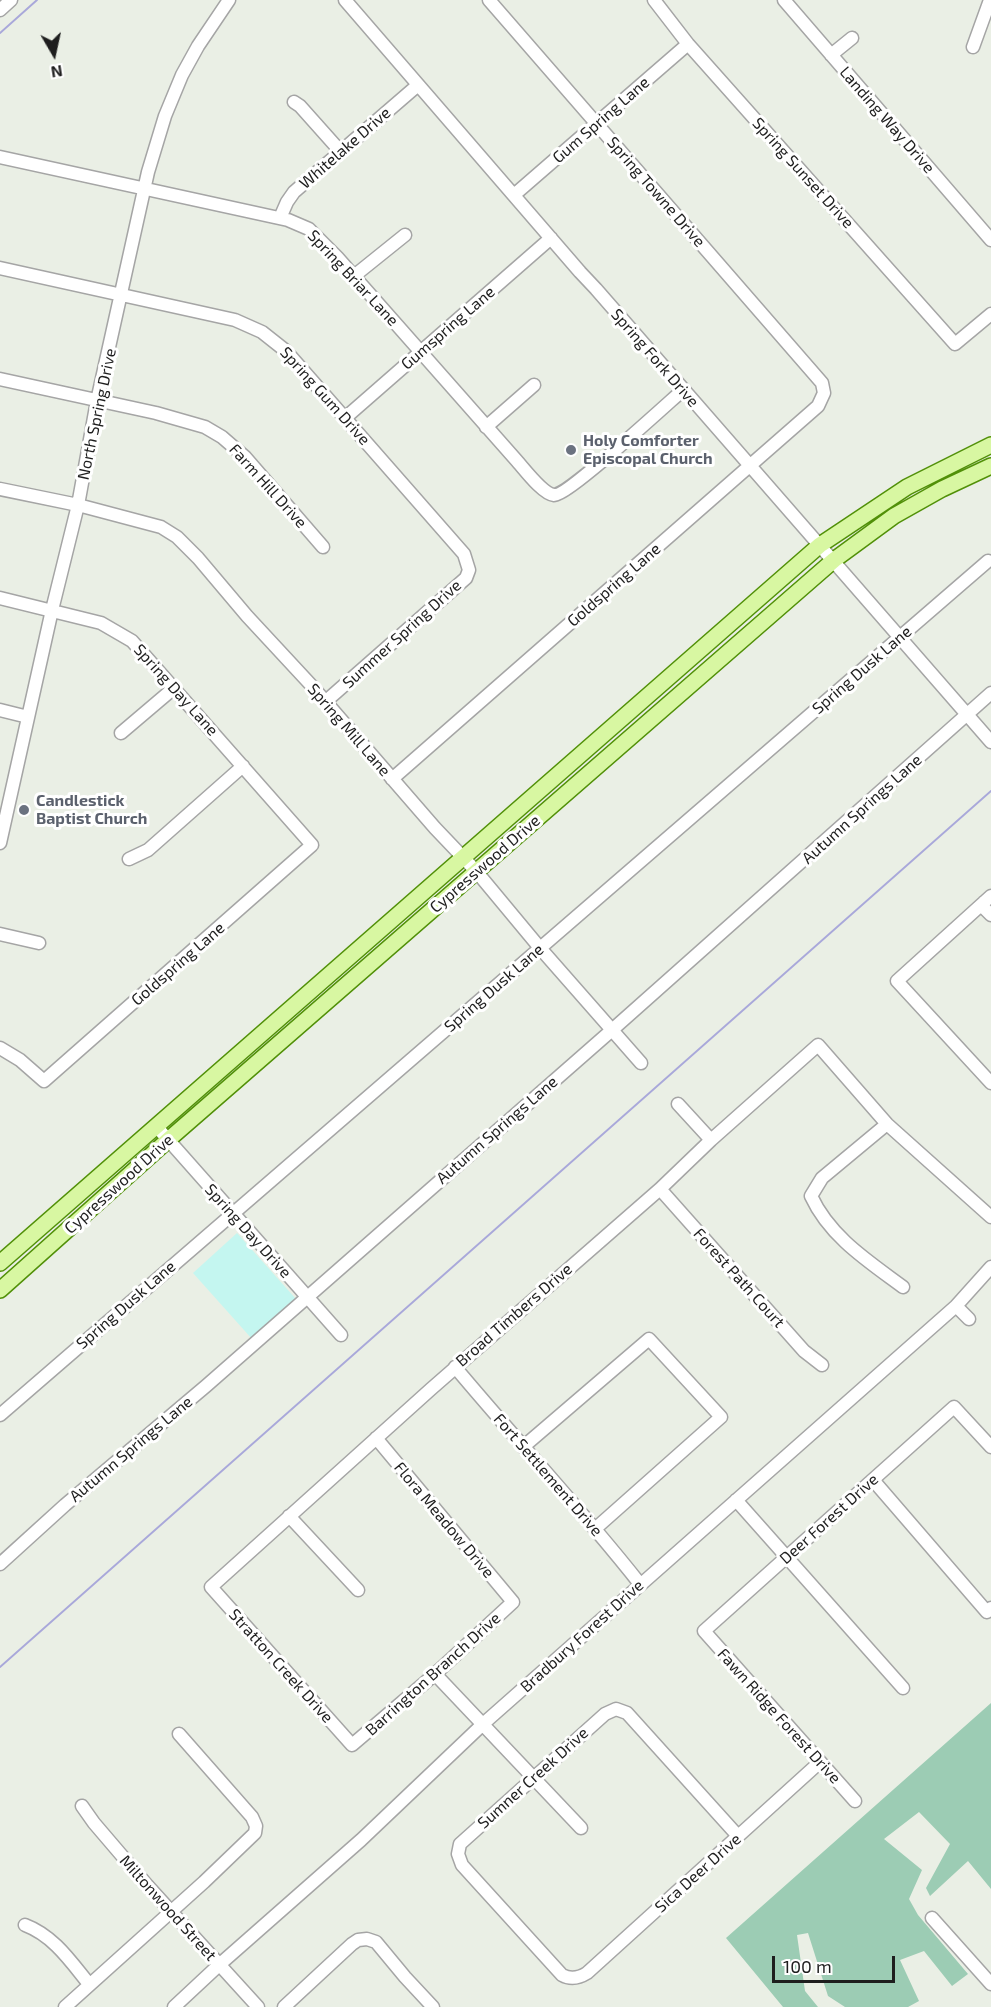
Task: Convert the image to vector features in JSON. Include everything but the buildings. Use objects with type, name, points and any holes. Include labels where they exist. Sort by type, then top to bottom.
[{"type":"main road","name":"Cypresswood Drive","points":[[0,1263],[820,545],[907,487],[991,445]]},
{"type":"main road","name":"Cypresswood Drive","points":[[0,1290],[168,1140],[834,560],[894,516],[942,489],[991,466]]},
{"type":"main road","points":[[647,696],[659,711]]},
{"type":"main road","points":[[309,991],[323,1006]]},
{"type":"street","points":[[0,10],[11,0]]},
{"type":"street","name":"North Spring Drive","points":[[0,843],[2,821],[78,505],[97,401],[144,189],[165,116],[182,75],[204,37],[230,0]]},
{"type":"street","name":"Spring Fork Drive","points":[[345,0],[991,742]]},
{"type":"street","name":"Spring Towne Drive","points":[[489,0],[822,384]]},
{"type":"street","name":"Spring Sunset Drive","points":[[654,0],[688,44],[955,344],[991,314]]},
{"type":"street","name":"Landing Way Drive","points":[[784,0],[991,240]]},
{"type":"street","points":[[973,47],[990,0]]},
{"type":"street","points":[[831,55],[852,38]]},
{"type":"street","name":"Gum Spring Lane","points":[[514,195],[688,44]]},
{"type":"street","name":"Whitelake Drive","points":[[280,218],[294,192],[418,85]]},
{"type":"street","points":[[294,102],[341,152]]},
{"type":"street","name":"Spring Briar Lane","points":[[0,157],[280,218],[309,229],[354,276],[545,492],[554,495],[561,494],[683,390]]},
{"type":"street","points":[[354,276],[405,235]]},
{"type":"street","name":"Gumspring Lane","points":[[345,418],[551,238]]},
{"type":"street","name":"Spring Gum Drive","points":[[0,268],[234,320],[253,327],[286,351],[464,554],[466,560]]},
{"type":"street","name":"Farm Hill Drive","points":[[0,379],[186,420],[205,427],[222,437],[245,457],[323,547]]},
{"type":"street","name":"Goldspring Lane","points":[[392,779],[818,406],[824,393],[822,384]]},
{"type":"street","points":[[486,427],[534,385]]},
{"type":"street","name":"Spring Mill Lane","points":[[0,489],[78,505],[161,527],[177,537],[477,872],[641,1063]]},
{"type":"street","name":"Summer Spring Drive","points":[[325,702],[466,578],[469,570],[466,560]]},
{"type":"street","name":"Spring Dusk Lane","points":[[0,1415],[988,561]]},
{"type":"street","name":"Spring Day Lane","points":[[0,598],[101,623],[132,641],[312,845]]},
{"type":"street","points":[[121,733],[174,688]]},
{"type":"street","name":"Autumn Springs Lane","points":[[0,1564],[612,1030],[991,693]]},
{"type":"street","points":[[0,710],[28,717]]},
{"type":"street","points":[[129,859],[148,850],[243,766]]},
{"type":"street","name":"Goldspring Lane","points":[[0,1048],[20,1060],[44,1081],[312,845]]},
{"type":"street","points":[[987,899],[982,906],[991,915]]},
{"type":"street","points":[[987,899],[897,981],[991,1083]]},
{"type":"street","points":[[0,934],[39,943]]},
{"type":"street","name":"Broad Timbers Drive","points":[[211,1587],[454,1367],[660,1189],[711,1140],[818,1045],[887,1124]]},
{"type":"street","points":[[678,1104],[711,1140]]},
{"type":"street","points":[[903,1287],[850,1248],[820,1214],[811,1196],[822,1178],[887,1124],[991,1217]]},
{"type":"street","name":"Spring Day Drive","points":[[156,1126],[341,1335]]},
{"type":"street","name":"Forest Path Court","points":[[660,1189],[804,1351],[822,1365]]},
{"type":"street","name":"Bradbury Forest Drive","points":[[174,2007],[361,1840],[483,1724],[956,1305],[991,1268]]},
{"type":"street","points":[[956,1305],[969,1319]]},
{"type":"street","points":[[523,1447],[649,1339],[721,1417],[596,1528]]},
{"type":"street","name":"Fort Settlement Drive","points":[[454,1367],[596,1528],[640,1584]]},
{"type":"street","name":"Deer Forest Drive","points":[[704,1631],[954,1407],[991,1447]]},
{"type":"street","name":"Flora Meadow Drive","points":[[376,1438],[513,1602]]},
{"type":"street","points":[[873,1480],[989,1610]]},
{"type":"street","points":[[736,1500],[903,1688]]},
{"type":"street","points":[[289,1516],[358,1590]]},
{"type":"street","name":"Stratton Creek Drive","points":[[211,1587],[352,1745]]},
{"type":"street","name":"Barrington Branch Drive","points":[[352,1745],[435,1674],[513,1602]]},
{"type":"street","name":"Fawn Ridge Forest Drive","points":[[704,1631],[855,1801]]},
{"type":"street","points":[[435,1674],[581,1828]]},
{"type":"street","name":"Sumner Creek Drive","points":[[572,1978],[562,1975],[462,1865],[458,1854],[460,1844],[605,1714],[616,1709],[627,1713],[738,1836]]},
{"type":"street","points":[[65,2007],[252,1837],[256,1826],[252,1817],[179,1734]]},
{"type":"street","name":"Sica Deer Drive","points":[[572,1978],[587,1973],[820,1762]]},
{"type":"street","name":"Miltonwood Street","points":[[82,1806],[94,1823],[171,1911],[258,2007]]},
{"type":"street","points":[[932,1918],[991,1984]]},
{"type":"street","points":[[25,1925],[37,1929],[50,1939],[89,1984]]},
{"type":"street","points":[[284,2007],[352,1944],[358,1940],[367,1939],[376,1942],[433,2007]]},
{"type":"green space","points":[[991,1703],[991,1889],[968,1861],[930,1896],[926,1888],[950,1844],[919,1812],[884,1839],[922,1870],[909,1899],[918,1915],[968,1974],[952,1986],[924,1951],[900,1960],[919,2001],[908,2007],[845,2007],[828,1996],[808,1933],[797,1935],[805,1991],[818,2007],[783,2007],[726,1938]]},
{"type":"shaded area","points":[[237,1233],[296,1299],[252,1339],[193,1273]]},
{"type":"waterway","points":[[0,33],[37,0]]},
{"type":"waterway","points":[[0,1667],[991,791]]},
{"type":"place","name":"Holy Comforter Episcopal Church","points":[[571,450]]},
{"type":"place","name":"Candlestick Baptist Church","points":[[24,810]]}]
